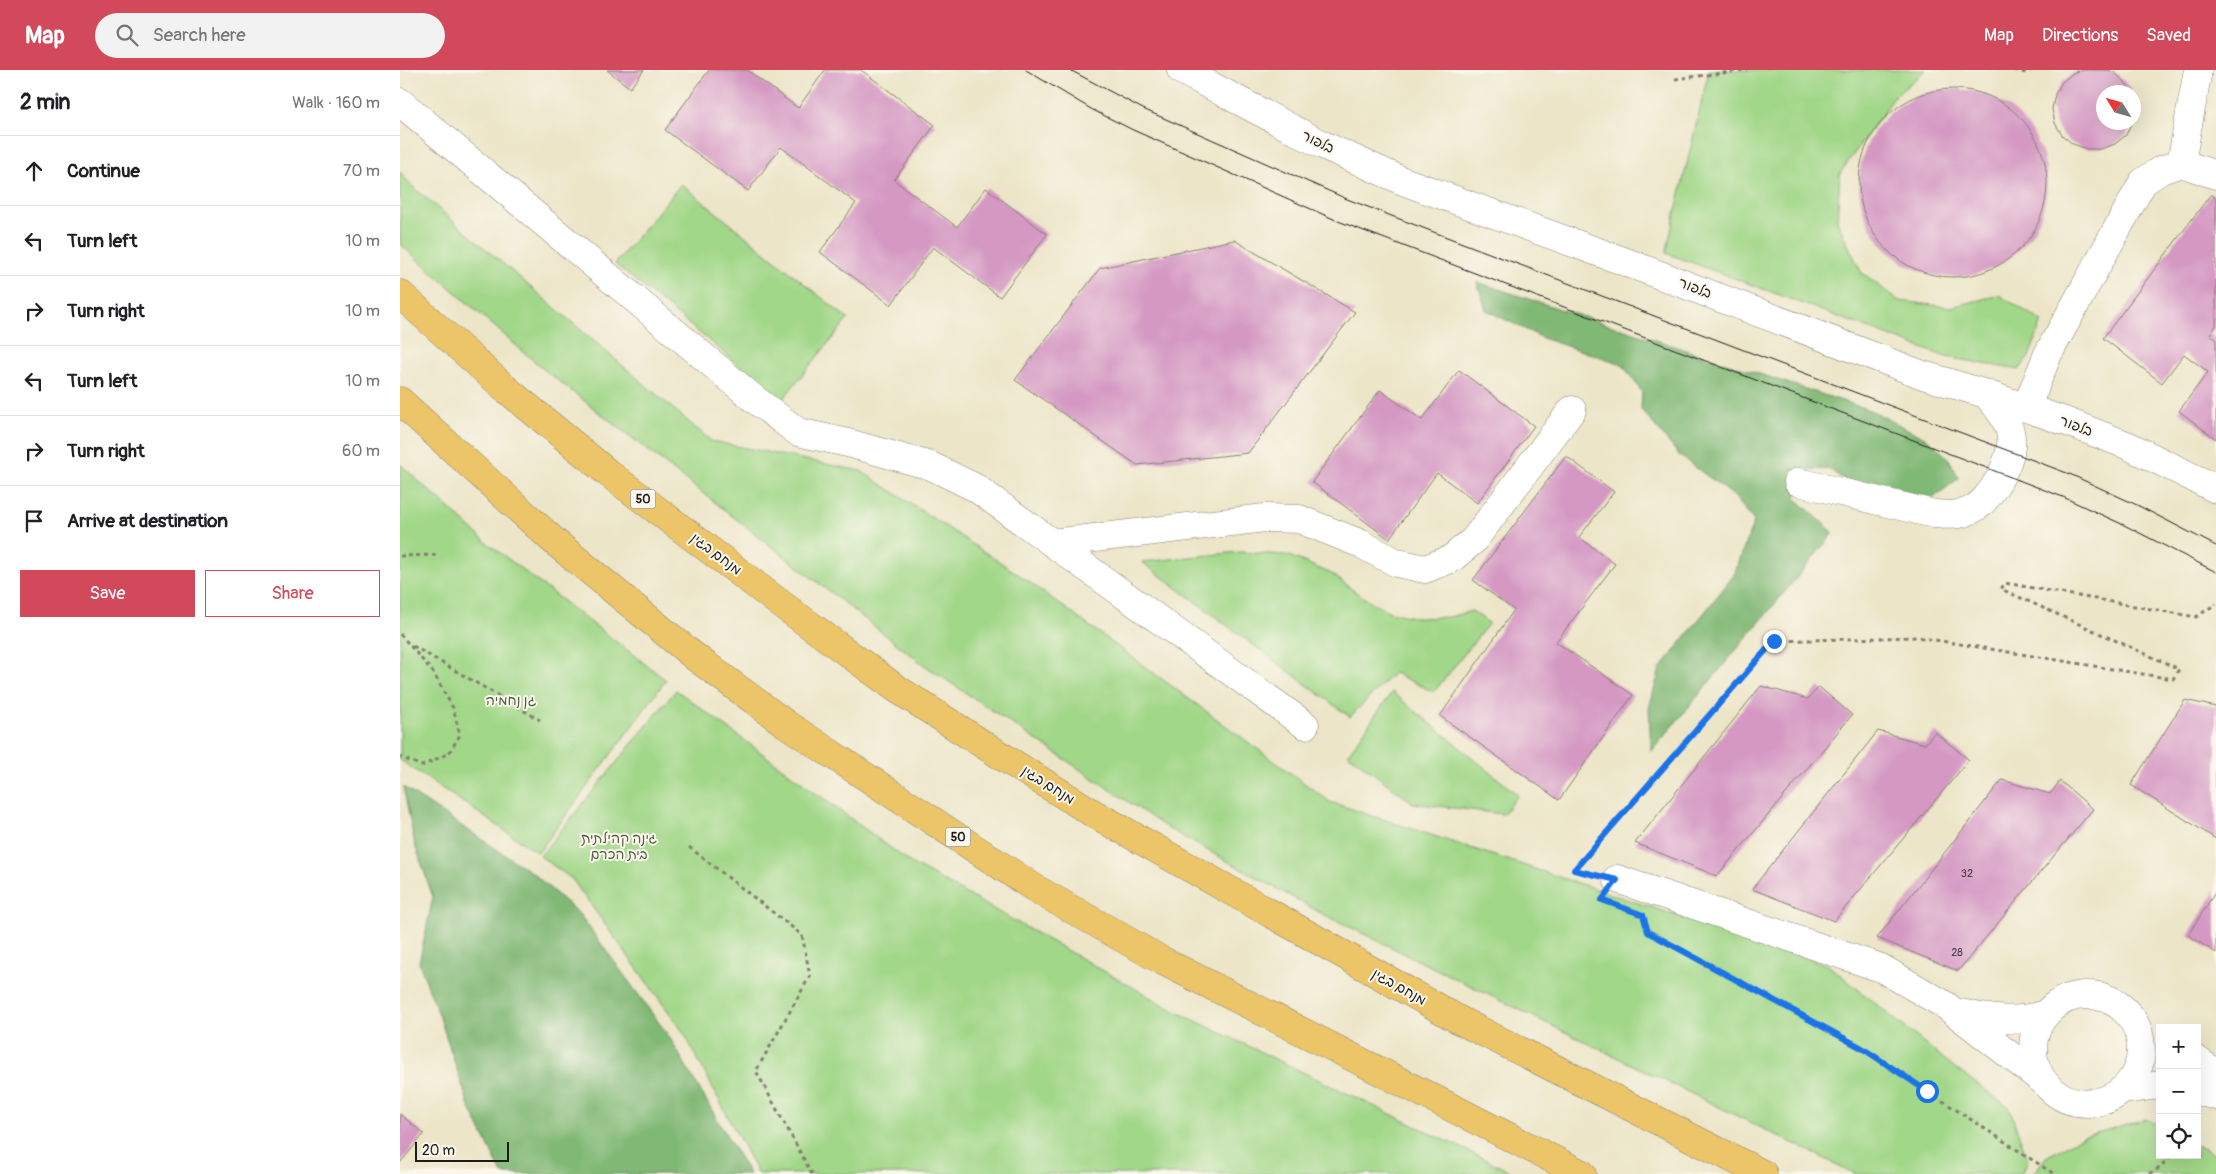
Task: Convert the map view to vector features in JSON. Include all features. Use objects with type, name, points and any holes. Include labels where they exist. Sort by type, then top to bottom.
[{"type":"highway","name":"מנחם בגין","points":[[400,294],[506,389],[616,479],[781,604],[890,683],[1003,757],[1091,812],[1461,1021],[1763,1174]]},
{"type":"highway","name":"50","points":[[400,401],[555,542],[696,658],[786,724],[1036,889],[1163,961],[1582,1174]]},
{"type":"street","name":"בלפור","points":[[1181,70],[1324,145],[1403,181],[1623,261],[1923,376],[1986,394],[2129,446],[2216,489]]},
{"type":"street","points":[[2182,163],[2198,70]]},
{"type":"street","points":[[400,102],[752,398],[798,432],[848,443],[931,466],[976,488],[1305,725]]},
{"type":"street","points":[[2026,408],[2048,354],[2143,182],[2161,170],[2182,163],[2216,175]]},
{"type":"street","points":[[1798,482],[1934,514],[1955,515],[1970,511],[1994,488],[2010,451],[2011,437],[2008,424],[2000,410],[1986,394]]},
{"type":"street","points":[[1052,543],[1265,518],[1299,519],[1359,543],[1397,563],[1425,569],[1451,559],[1474,540],[1572,410]]},
{"type":"street","points":[[2010,451],[2032,430],[2048,425],[2070,424]]},
{"type":"street","points":[[1617,880],[1881,968],[1954,1012],[2043,1081],[2056,1094],[2072,1102],[2091,1104],[2108,1100],[2123,1090],[2134,1077],[2140,1061],[2142,1044],[2137,1026],[2127,1011]]},
{"type":"street","points":[[2043,1081],[2035,1065],[2033,1047],[2037,1029],[2046,1014],[2060,1002],[2078,996],[2095,995],[2112,1001],[2156,1030]]},
{"type":"street","points":[[1954,1012],[2002,1021],[2026,1020],[2046,1014]]},
{"type":"street","points":[[2201,1063],[2216,1074]]},
{"type":"street","points":[[2123,1090],[2156,1086]]},
{"type":"street","points":[[2201,1092],[2216,1096]]},
{"type":"path","points":[[1675,79],[1747,70]]},
{"type":"path","points":[[2014,70],[2026,73],[2031,70]]},
{"type":"path","points":[[400,556],[437,556]]},
{"type":"path","points":[[1617,880],[1574,870],[1774,641],[1917,637],[2173,679],[2179,669],[2001,589],[2006,583],[2196,618],[2216,604]]},
{"type":"path","points":[[400,634],[433,672],[453,708],[460,735],[449,753],[422,766],[400,757]]},
{"type":"path","points":[[409,644],[540,720]]},
{"type":"path","points":[[689,847],[802,935],[810,976],[756,1071],[812,1174]]},
{"type":"path","points":[[1643,915],[1648,932],[1862,1048],[2054,1174]]},
{"type":"path","points":[[2149,1174],[2168,1159]]},
{"type":"green space","points":[[1709,70],[1926,70],[1896,95],[1840,173],[1837,221],[1861,272],[1899,301],[1951,307],[1999,295],[2042,321],[2029,357],[2019,370],[1946,357],[1666,253]]},
{"type":"green space","points":[[400,172],[412,186],[711,441],[861,471],[1021,576],[1330,802],[1828,965],[1960,1072],[2009,1107],[2028,1161],[2021,1174],[1856,1174],[1321,913],[1169,829],[924,665],[542,368],[400,244]]},
{"type":"green space","points":[[681,184],[848,319],[782,400],[615,264]]},
{"type":"green space","points":[[1477,282],[1870,410],[1929,440],[1949,459],[1959,478],[1928,502],[1862,492],[1829,469],[1802,470],[1795,498],[1834,533],[1651,752],[1649,708],[1660,669],[1734,575],[1754,521],[1734,496],[1679,455],[1641,409],[1642,392],[1622,364],[1545,339],[1486,310]]},
{"type":"green space","name":"גן נחמיה","points":[[400,464],[486,542],[666,680],[538,853],[400,760]]},
{"type":"green space","points":[[1239,552],[1287,555],[1332,574],[1361,596],[1390,612],[1418,618],[1449,617],[1472,611],[1489,623],[1434,692],[1394,673],[1350,717],[1142,562]]},
{"type":"green space","name":"גינה קהילתית בית הכרם","points":[[676,690],[911,863],[1175,1011],[1516,1174],[758,1174],[684,1033],[572,879],[540,856]]},
{"type":"green space","points":[[1392,692],[1518,795],[1503,814],[1413,803],[1348,754]]},
{"type":"green space","points":[[403,787],[534,874],[580,915],[668,1035],[749,1174],[502,1174],[469,1106],[439,1015],[419,963],[433,897],[415,845]]},
{"type":"green space","points":[[2146,1119],[2156,1124],[2156,1159],[2201,1159],[2201,1147],[2216,1155],[2216,1174],[2033,1174],[2046,1157],[2082,1137]]},
{"type":"building","points":[[607,70],[644,70],[630,88]]},
{"type":"building","points":[[709,70],[747,70],[798,108],[825,70],[861,70],[935,125],[894,180],[957,227],[986,188],[1047,234],[1000,297],[933,247],[891,305],[820,252],[856,203],[781,147],[748,191],[665,130]]},
{"type":"building","points":[[2080,70],[2108,70],[2114,72],[2127,85],[2096,85],[2096,130],[2128,130],[2126,135],[2115,144],[2101,149],[2087,149],[2073,144],[2062,135],[2055,123],[2052,109],[2055,94],[2062,82]]},
{"type":"building","points":[[1953,89],[1971,91],[1989,97],[2005,105],[2019,117],[2031,131],[2039,147],[2045,165],[2047,183],[2045,201],[2039,219],[2031,235],[2019,249],[2005,261],[1989,269],[1971,275],[1953,277],[1935,275],[1917,269],[1901,261],[1887,249],[1875,235],[1867,219],[1861,201],[1859,183],[1861,165],[1867,147],[1875,131],[1887,117],[1901,105],[1917,97],[1935,91]]},
{"type":"building","points":[[2211,194],[2216,198],[2216,326],[2210,334],[2216,339],[2216,439],[2179,411],[2208,372],[2184,354],[2162,383],[2103,338]]},
{"type":"building","points":[[1234,240],[1355,312],[1248,453],[1137,465],[1015,380],[1100,268]]},
{"type":"building","points":[[1459,370],[1534,426],[1477,503],[1437,473],[1389,539],[1312,482],[1380,390],[1422,420]]},
{"type":"building","points":[[1566,456],[1614,492],[1579,537],[1615,564],[1556,642],[1633,695],[1559,800],[1440,716],[1514,610],[1473,580]]},
{"type":"building","points":[[1761,686],[1808,699],[1819,687],[1852,715],[1717,876],[1635,843]]},
{"type":"building","points":[[2185,700],[2216,707],[2216,839],[2131,785]]},
{"type":"building","points":[[1878,731],[1925,744],[1935,732],[1969,760],[1834,921],[1752,889]]},
{"type":"building","points":[[2002,780],[2050,794],[2060,781],[2093,809],[1958,971],[1877,938]]},
{"type":"building","points":[[2216,891],[2216,953],[2188,935]]},
{"type":"building","points":[[400,1114],[424,1134],[400,1163]]},
{"type":"tram line","points":[[1026,70],[1091,109],[1133,130],[1338,221],[2063,497],[2126,526],[2216,572]]},
{"type":"tram line","points":[[1070,70],[1143,109],[1347,199],[2072,475],[2137,505],[2216,546]]},
{"type":"route","points":[[1774,641],[1574,870],[1617,880],[1602,900],[1643,915],[1648,932],[1862,1048],[1927,1091]]}]
